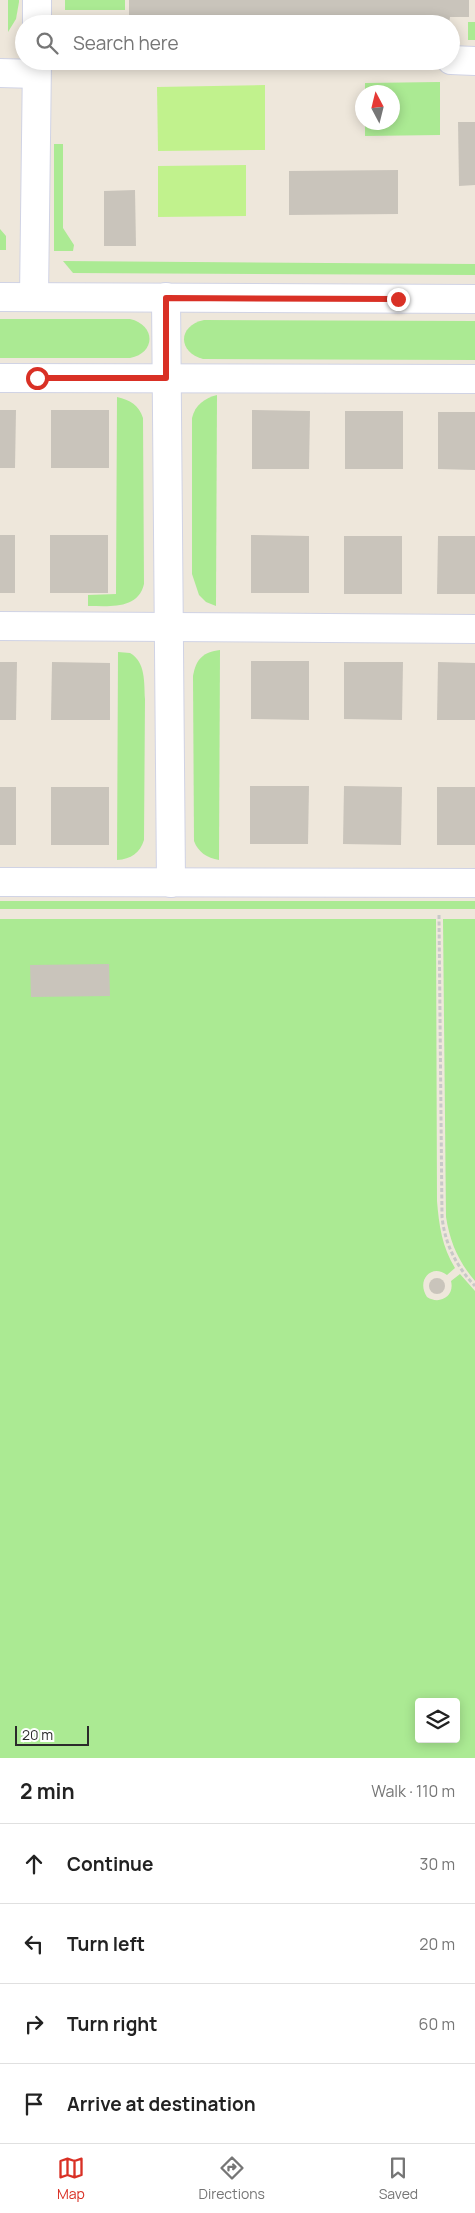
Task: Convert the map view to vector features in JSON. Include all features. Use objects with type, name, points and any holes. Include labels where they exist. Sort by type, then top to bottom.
[{"type":"street","points":[[37,0],[37,15]]},
{"type":"street","points":[[460,60],[475,60]]},
{"type":"street","points":[[0,73],[18,70]]},
{"type":"street","points":[[34,297],[37,70]]},
{"type":"street","points":[[0,296],[475,299]]},
{"type":"street","points":[[166,298],[171,883]]},
{"type":"street","points":[[0,378],[475,378]]},
{"type":"street","points":[[0,626],[475,629]]},
{"type":"street","points":[[0,882],[475,882]]},
{"type":"path","points":[[439,915],[442,1217],[445,1236],[452,1255],[475,1286]]},
{"type":"green space","points":[[8,0],[19,0],[15,21],[8,32]]},
{"type":"green space","points":[[65,0],[125,0],[125,10],[65,10]]},
{"type":"green space","points":[[468,22],[475,22],[475,40],[468,40]]},
{"type":"green space","points":[[440,82],[440,135],[365,136],[365,130],[400,130],[400,85],[365,85],[365,83]]},
{"type":"green space","points":[[265,85],[265,150],[158,151],[157,87]]},
{"type":"green space","points":[[54,144],[63,144],[63,228],[74,245],[73,251],[54,251]]},
{"type":"green space","points":[[246,165],[246,216],[158,217],[158,166]]},
{"type":"green space","points":[[0,229],[6,236],[6,250],[0,250]]},
{"type":"green space","points":[[63,261],[475,264],[475,275],[73,273]]},
{"type":"green space","points":[[0,319],[130,319],[139,322],[145,327],[150,339],[145,351],[130,358],[0,358]]},
{"type":"green space","points":[[204,320],[475,321],[475,360],[203,359],[189,351],[184,339],[185,333],[189,328],[195,323]]},
{"type":"green space","points":[[217,395],[216,606],[206,602],[199,595],[192,574],[192,418],[195,409],[201,403]]},
{"type":"green space","points":[[117,397],[133,404],[143,418],[144,584],[136,598],[122,605],[88,606],[88,595],[116,594]]},
{"type":"green space","points":[[220,650],[219,860],[204,854],[194,841],[193,676],[196,665],[201,657]]},
{"type":"green space","points":[[118,652],[130,653],[142,667],[145,699],[144,840],[134,854],[117,860]]},
{"type":"green space","points":[[0,901],[475,901],[475,909],[0,909]]},
{"type":"green space","points":[[0,919],[436,919],[437,1201],[442,1236],[455,1268],[447,1275],[436,1271],[431,1272],[427,1275],[423,1285],[427,1297],[441,1300],[451,1291],[451,1281],[460,1274],[475,1291],[475,1758],[0,1758]]},
{"type":"green space","points":[[443,919],[475,919],[475,1281],[456,1251],[446,1217]]},
{"type":"building","points":[[129,0],[469,0],[469,17],[460,17],[460,15],[129,15]]},
{"type":"building","points":[[458,122],[475,122],[475,185],[459,186]]},
{"type":"building","points":[[398,170],[398,214],[289,215],[289,171]]},
{"type":"building","points":[[135,190],[136,246],[104,246],[104,191]]},
{"type":"building","points":[[0,410],[16,410],[15,468],[0,468]]},
{"type":"building","points":[[51,410],[109,410],[109,468],[51,468]]},
{"type":"building","points":[[252,410],[310,411],[309,469],[252,469]]},
{"type":"building","points":[[345,411],[403,411],[403,469],[345,469]]},
{"type":"building","points":[[438,412],[475,412],[475,470],[438,469]]},
{"type":"building","points":[[0,535],[15,535],[15,593],[0,593]]},
{"type":"building","points":[[50,535],[108,535],[108,593],[50,593]]},
{"type":"building","points":[[251,535],[309,536],[309,593],[251,593]]},
{"type":"building","points":[[344,536],[402,536],[402,594],[344,594]]},
{"type":"building","points":[[438,536],[475,536],[475,594],[437,594]]},
{"type":"building","points":[[251,661],[309,661],[309,720],[251,719]]},
{"type":"building","points":[[0,662],[17,662],[16,720],[0,720]]},
{"type":"building","points":[[52,662],[110,663],[110,720],[51,720]]},
{"type":"building","points":[[344,662],[403,662],[402,720],[344,719]]},
{"type":"building","points":[[438,662],[475,663],[475,720],[437,720]]},
{"type":"building","points":[[250,786],[309,786],[308,844],[250,844]]},
{"type":"building","points":[[344,786],[402,787],[401,845],[343,844]]},
{"type":"building","points":[[0,787],[16,787],[16,845],[0,845]]},
{"type":"building","points":[[51,787],[109,787],[109,845],[51,845]]},
{"type":"building","points":[[437,787],[475,787],[475,845],[437,845]]},
{"type":"building","points":[[109,964],[110,996],[31,997],[30,965]]},
{"type":"building","points":[[437,1278],[443,1280],[445,1286],[443,1292],[437,1294],[431,1292],[429,1286],[431,1280]]},
{"type":"route","points":[[37,378],[166,378],[166,298],[398,299]]}]
